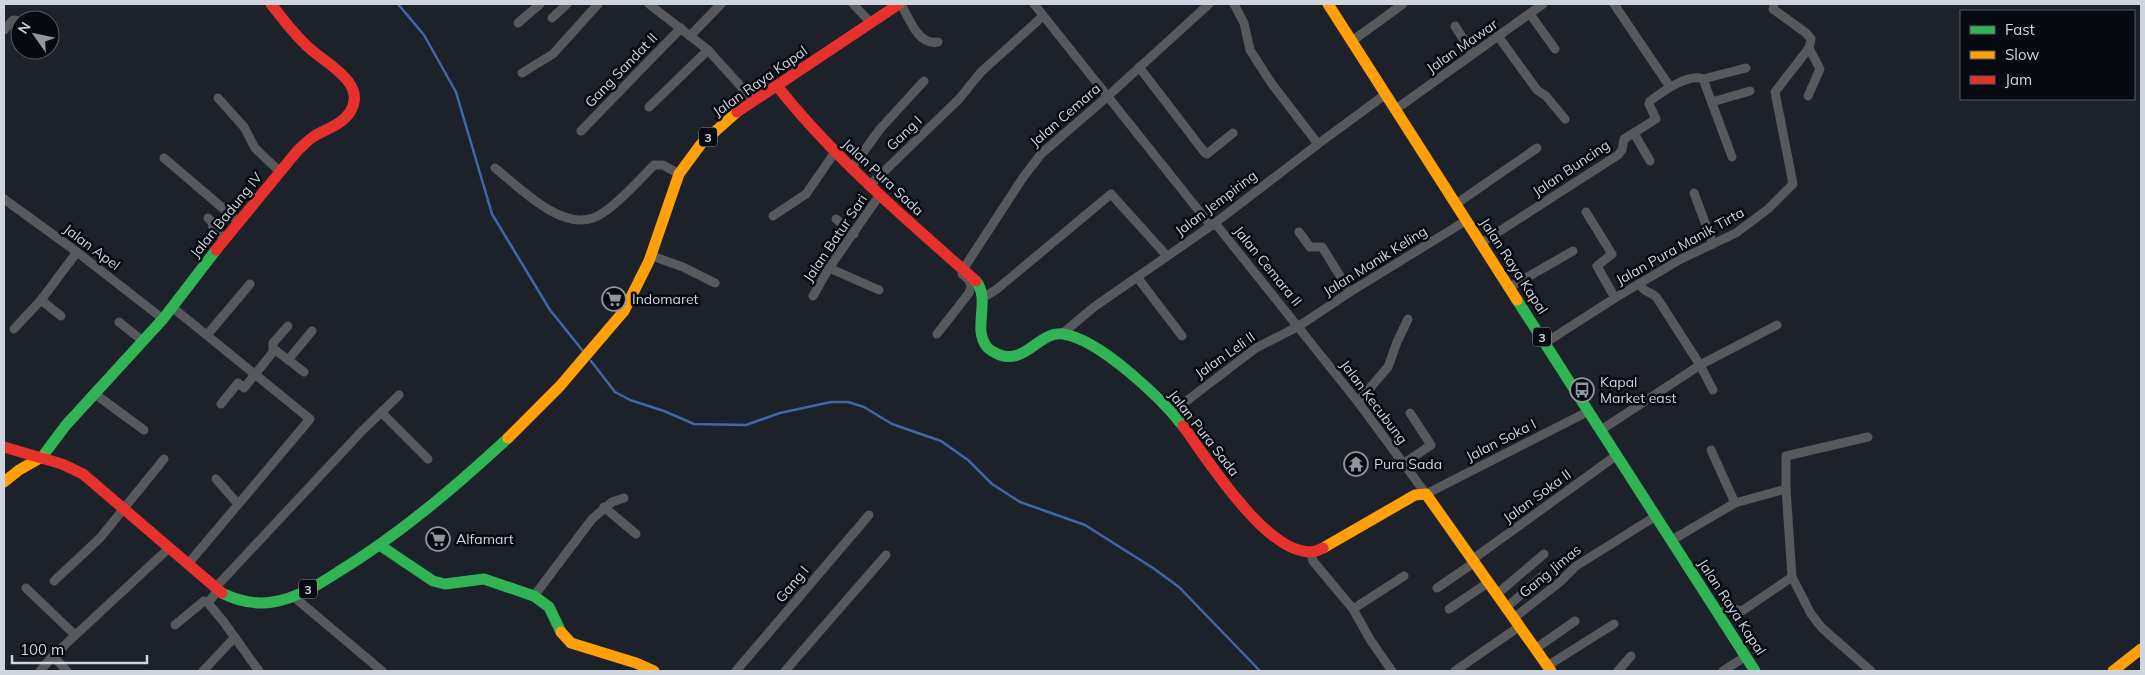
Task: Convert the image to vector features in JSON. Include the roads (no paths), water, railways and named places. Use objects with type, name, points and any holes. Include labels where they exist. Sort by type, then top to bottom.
[{"type":"main road","name":"Jalan Badung IV","points":[[42,457],[55,438],[163,319],[298,150],[313,137],[348,116],[354,105],[354,90],[341,73],[306,46],[271,4]]},
{"type":"main road","name":"Jalan Raya Kapal","points":[[381,546],[492,454],[555,392],[601,339],[633,295],[646,272],[679,174],[687,159],[701,143],[754,100],[900,4]]},
{"type":"main road","name":"Jalan Raya Kapal","points":[[1328,4],[1755,671]]},
{"type":"main road","name":"Jalan Pura Sada","points":[[777,86],[805,121],[851,169],[879,196],[978,282],[983,298],[983,338],[988,348],[993,352],[1008,357],[1017,356],[1051,335],[1062,334],[1094,349],[1148,387],[1172,412],[1253,519],[1292,550],[1311,554]]},
{"type":"main road","points":[[4,448],[8,456],[9,466],[4,481]]},
{"type":"main road","name":"3","points":[[4,448],[42,457],[69,466],[83,474],[217,589],[235,599],[259,603],[282,601],[294,597],[330,578],[381,546]]},
{"type":"main road","points":[[4,481],[42,457]]},
{"type":"main road","points":[[1311,554],[1343,538],[1415,495],[1426,494],[1549,669]]},
{"type":"main road","points":[[381,546],[433,582],[445,584],[484,579],[534,596],[549,607],[563,636],[571,643],[636,662],[654,671]]},
{"type":"main road","points":[[2113,671],[2141,648]]},
{"type":"street","points":[[518,23],[540,4]]},
{"type":"street","points":[[552,18],[567,4]]},
{"type":"street","points":[[522,73],[553,54],[598,4]]},
{"type":"street","points":[[650,4],[708,50],[754,100]]},
{"type":"street","points":[[690,36],[721,4]]},
{"type":"street","points":[[853,4],[870,23]]},
{"type":"street","points":[[900,4],[919,36],[928,42],[938,42]]},
{"type":"street","name":"Jalan Cemara II","points":[[1034,4],[1213,224],[1299,326]]},
{"type":"street","name":"Jalan Cemara","points":[[960,265],[1034,162],[1058,138],[1108,96],[1209,4]]},
{"type":"street","points":[[1234,4],[1244,22],[1250,50],[1272,84],[1318,144]]},
{"type":"street","points":[[1352,41],[1403,4]]},
{"type":"street","name":"Jalan Mawar","points":[[1396,109],[1543,4]]},
{"type":"street","points":[[1614,4],[1670,87],[1686,80],[1746,68]]},
{"type":"street","points":[[1774,4],[1775,11],[1810,37],[1809,48],[1820,69],[1808,96]]},
{"type":"street","points":[[1530,14],[1556,49]]},
{"type":"street","name":"Gang I","points":[[869,186],[959,99],[981,72],[1043,16]]},
{"type":"street","points":[[1455,26],[1473,54]]},
{"type":"street","name":"Gang Sandat II","points":[[581,131],[681,28]]},
{"type":"street","points":[[1498,36],[1537,90],[1546,96],[1565,119]]},
{"type":"street","name":"Jalan Pura Manik Tirta","points":[[1545,343],[1615,298],[1681,259],[1720,241],[1768,209],[1794,184],[1775,92],[1809,48]]},
{"type":"street","points":[[650,107],[708,50]]},
{"type":"street","points":[[1139,66],[1205,153],[1207,154],[1233,133]]},
{"type":"street","points":[[1700,78],[1712,102],[1732,157]]},
{"type":"street","points":[[851,169],[880,129],[924,81]]},
{"type":"street","name":"Jalan Buncing","points":[[1482,243],[1618,155],[1622,150],[1624,139],[1656,119],[1649,102],[1670,87]]},
{"type":"street","points":[[1712,102],[1750,91]]},
{"type":"street","name":"Jalan Jempiring","points":[[1062,334],[1094,308],[1213,224],[1386,94]]},
{"type":"street","points":[[218,98],[244,127],[254,148],[280,172]]},
{"type":"street","points":[[1634,133],[1650,161]]},
{"type":"street","points":[[1456,204],[1537,148]]},
{"type":"street","points":[[773,216],[806,194],[835,152]]},
{"type":"street","points":[[164,158],[239,222]]},
{"type":"street","points":[[495,168],[544,206],[560,216],[572,220],[594,218],[608,209],[654,165],[663,165],[679,174]]},
{"type":"street","points":[[1694,192],[1720,241]]},
{"type":"street","points":[[983,298],[1005,283],[1111,194],[1167,256]]},
{"type":"street","name":"Jalan Batur Sari","points":[[813,296],[828,268],[854,234],[879,196]]},
{"type":"street","name":"Jalan Apel","points":[[4,199],[77,252],[163,319]]},
{"type":"street","points":[[1586,212],[1612,254],[1596,266],[1615,298]]},
{"type":"street","points":[[208,218],[212,222],[212,228],[225,239]]},
{"type":"street","points":[[836,219],[854,234]]},
{"type":"street","name":"Jalan Manik Keling","points":[[1299,326],[1350,292],[1467,220]]},
{"type":"street","points":[[1299,232],[1310,247],[1322,247],[1350,292]]},
{"type":"street","points":[[1510,287],[1573,251]]},
{"type":"street","points":[[14,329],[41,300],[77,252]]},
{"type":"street","points":[[652,256],[683,267],[715,283]]},
{"type":"street","points":[[937,334],[960,305],[971,287],[969,280],[952,266],[960,265]]},
{"type":"street","points":[[828,268],[879,290]]},
{"type":"street","points":[[1137,277],[1182,336]]},
{"type":"street","points":[[206,335],[250,284]]},
{"type":"street","points":[[1639,284],[1644,291],[1655,295],[1713,390]]},
{"type":"street","points":[[41,300],[61,316]]},
{"type":"street","points":[[172,307],[310,419],[188,564]]},
{"type":"street","points":[[1358,402],[1388,367],[1396,342],[1408,320]]},
{"type":"street","points":[[119,322],[143,341]]},
{"type":"street","points":[[1601,430],[1700,366],[1777,325]]},
{"type":"street","points":[[288,326],[273,343],[274,349],[304,372]]},
{"type":"street","name":"Jalan Kecubung","points":[[1299,326],[1426,494]]},
{"type":"street","name":"Jalan Leli II","points":[[1172,412],[1256,348],[1299,326]]},
{"type":"street","points":[[288,360],[312,331]]},
{"type":"street","points":[[220,404],[238,383],[244,388],[274,349]]},
{"type":"street","points":[[95,394],[144,430]]},
{"type":"street","points":[[208,603],[217,589],[399,395]]},
{"type":"street","name":"Jalan Soka I","points":[[1426,494],[1589,411]]},
{"type":"street","points":[[381,412],[428,459]]},
{"type":"street","points":[[1403,464],[1431,446],[1410,413]]},
{"type":"street","points":[[1868,437],[1786,456],[1781,490],[1790,578],[1822,628],[1871,671]]},
{"type":"street","points":[[1711,450],[1735,503]]},
{"type":"street","name":"Jalan Soka II","points":[[1437,588],[1617,455]]},
{"type":"street","points":[[54,582],[100,538],[164,459]]},
{"type":"street","points":[[216,479],[238,504]]},
{"type":"street","points":[[1672,540],[1735,503],[1781,490]]},
{"type":"street","points":[[534,596],[581,533],[604,507],[624,498]]},
{"type":"street","points":[[604,507],[636,534]]},
{"type":"street","name":"Gang I","points":[[736,671],[869,515]]},
{"type":"street","name":"Gang Jimas","points":[[1455,671],[1517,622],[1576,566],[1656,516]]},
{"type":"street","points":[[40,671],[75,635],[169,548]]},
{"type":"street","points":[[1311,554],[1313,561],[1353,609],[1371,641],[1392,671]]},
{"type":"street","points":[[1497,594],[1544,554]]},
{"type":"street","points":[[785,671],[886,555]]},
{"type":"street","points":[[1353,609],[1404,576]]},
{"type":"street","points":[[1507,607],[1542,576]]},
{"type":"street","points":[[1719,615],[1730,608],[1742,611],[1790,578]]},
{"type":"street","points":[[1449,609],[1489,582]]},
{"type":"street","points":[[26,588],[75,635]]},
{"type":"street","points":[[294,597],[382,671]]},
{"type":"street","points":[[175,625],[198,605],[204,602],[208,603],[259,671]]},
{"type":"street","points":[[1535,648],[1575,621]]},
{"type":"street","points":[[1549,669],[1614,624]]},
{"type":"street","points":[[203,671],[235,637]]},
{"type":"street","points":[[53,656],[67,671]]},
{"type":"street","points":[[1618,671],[1631,656]]},
{"type":"street","points":[[1723,671],[1746,656]]},
{"type":"waterway","points":[[398,4],[424,35],[456,92],[492,214],[550,310],[583,351]]},
{"type":"waterway","points":[[591,361],[615,392],[630,400],[664,411],[694,424],[746,425],[780,413],[831,402],[848,402],[864,407],[892,424],[941,441],[968,460],[992,484],[1020,502],[1085,525],[1153,568],[1179,587],[1260,671]]},
{"type":"place","name":"Indomaret","points":[[614,299]]},
{"type":"place","name":"Kapal Market east","points":[[1582,390]]},
{"type":"place","name":"Pura Sada","points":[[1356,464]]},
{"type":"place","name":"Alfamart","points":[[438,539]]}]
